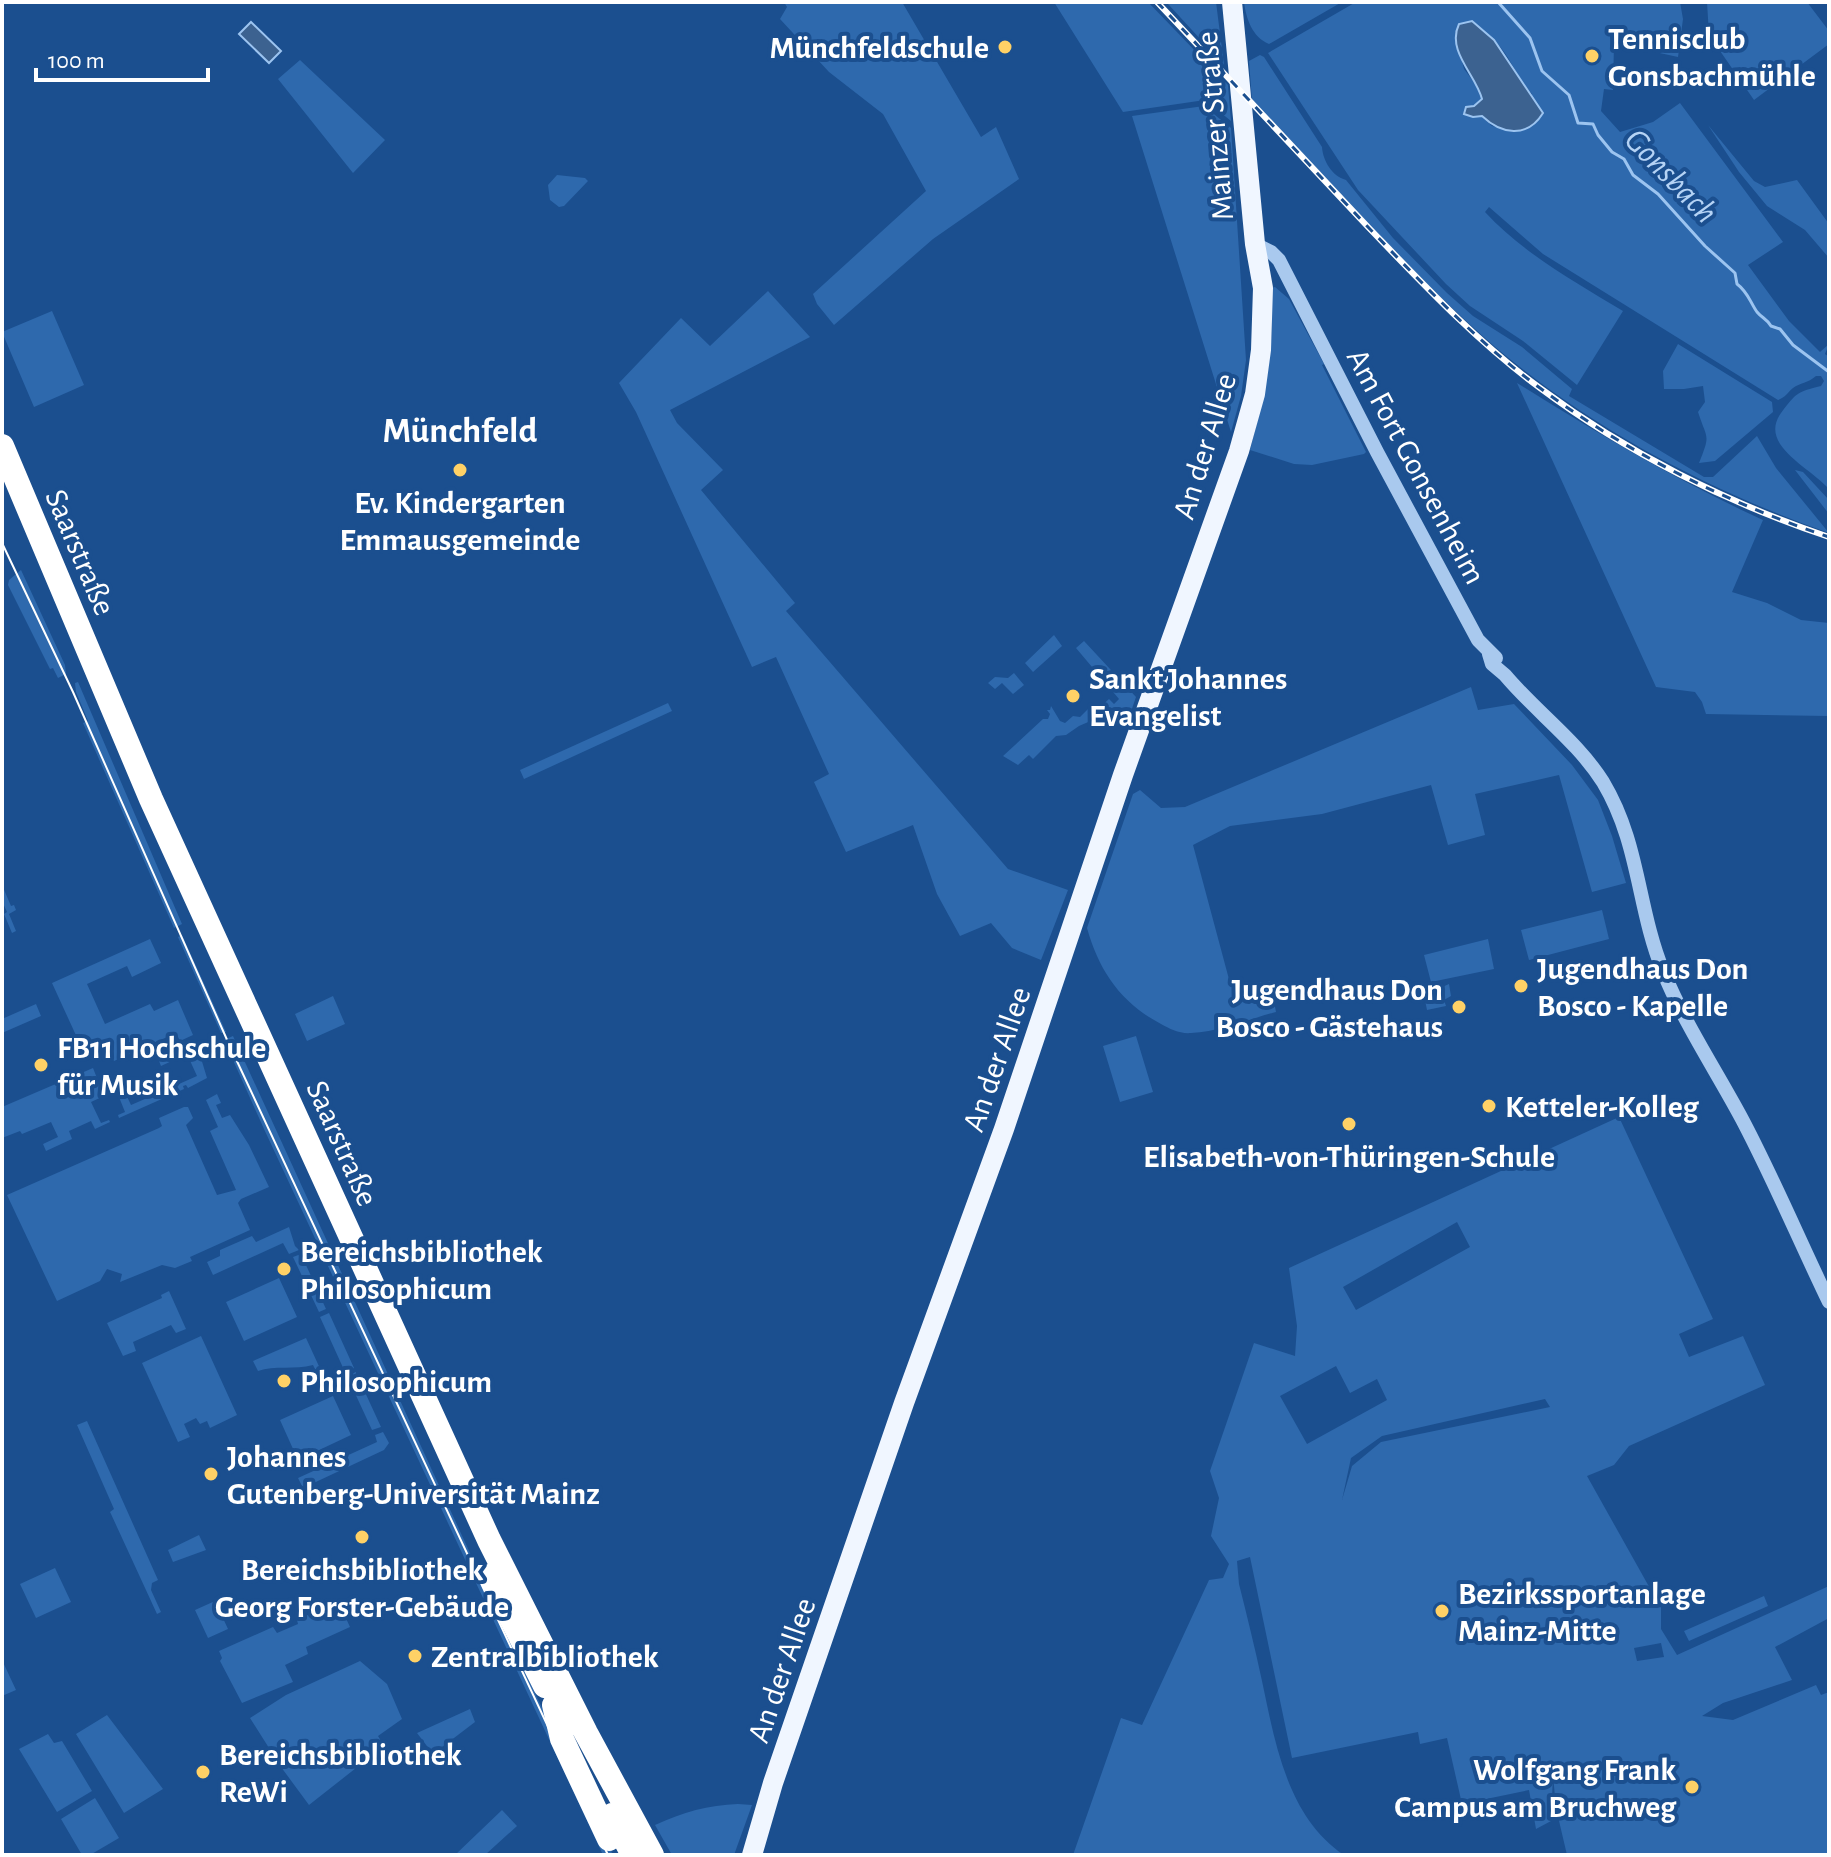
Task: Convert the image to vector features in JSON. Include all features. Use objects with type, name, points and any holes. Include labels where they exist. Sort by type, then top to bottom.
[{"type":"highway","name":"Saarstraße","points":[[2,446],[151,799],[483,1526],[586,1733],[652,1855]]},
{"type":"highway","name":"Saarstraße","points":[[2,486],[135,797],[256,1067],[507,1612],[633,1855]]},
{"type":"highway","points":[[554,1705],[562,1739],[617,1855]]},
{"type":"main road","name":"Mainzer Straße","points":[[1232,2],[1255,244]]},
{"type":"main road","name":"An der Allee","points":[[765,1814],[904,1403],[1004,1129],[1119,788],[1239,451],[1259,373],[1261,276],[1255,244]]},
{"type":"main road","name":"An der Allee","points":[[1255,244],[1254,288],[1261,318]]},
{"type":"main road","points":[[752,1855],[765,1814]]},
{"type":"main road","points":[[760,1855],[765,1814]]},
{"type":"street","name":"Am Fort Gonsenheim","points":[[1255,244],[1279,260],[1492,664],[1573,744],[1596,771],[1616,806],[1627,831],[1650,933],[1664,975],[1778,1190],[1829,1302]]},
{"type":"street","name":"Am Fort Gonsenheim","points":[[1261,276],[1281,281],[1300,303]]},
{"type":"shaded area","points":[[784,2],[902,2],[981,137],[996,127],[1019,179],[933,239],[834,325],[813,294],[926,191],[883,114],[829,72],[780,19],[787,7]]},
{"type":"shaded area","points":[[1054,2],[1148,2],[1228,85],[1231,121],[1205,100],[1123,112]]},
{"type":"shaded area","points":[[1166,2],[1216,2],[1224,65],[1169,5]]},
{"type":"shaded area","points":[[1244,2],[1342,2],[1269,44],[1258,37],[1251,26]]},
{"type":"shaded area","points":[[1356,2],[1680,2],[1683,19],[1678,57],[1614,43],[1613,90],[1604,89],[1601,111],[1620,132],[1653,122],[1680,103],[1783,242],[1748,265],[1789,321],[1820,352],[1829,344],[1825,354],[1829,357],[1829,489],[1789,455],[1776,435],[1781,413],[1798,394],[1821,386],[1824,381],[1821,376],[1796,386],[1778,400],[1543,254],[1489,207],[1485,212],[1516,241],[1623,311],[1577,385],[1523,341],[1470,306],[1358,190],[1268,53]],"holes":[[[1472,21],[1501,48],[1532,94],[1514,130],[1492,126],[1466,107],[1474,106],[1482,99],[1480,90],[1464,69],[1455,32]]]},
{"type":"shaded area","points":[[1707,2],[1807,2],[1829,31],[1829,44],[1754,100],[1709,35]]},
{"type":"shaded area","points":[[1472,21],[1494,40],[1543,113],[1529,127],[1505,130],[1482,116],[1464,114],[1466,107],[1474,106],[1482,99],[1456,44],[1459,24]]},
{"type":"shaded area","points":[[251,22],[281,51],[269,63],[239,34]]},
{"type":"shaded area","points":[[1260,55],[1322,147],[1326,163],[1346,180],[1393,238],[1473,316],[1522,347],[1572,389],[1569,396],[1704,477],[1713,477],[1757,436],[1776,468],[1829,533],[1737,496],[1648,452],[1564,400],[1524,371],[1455,311],[1252,100],[1249,61]]},
{"type":"shaded area","points":[[300,60],[385,140],[353,173],[278,79]]},
{"type":"shaded area","points":[[1204,106],[1231,128],[1246,360],[1241,396],[1231,432],[1132,116]]},
{"type":"shaded area","points":[[1708,125],[1754,181],[1765,187],[1797,180],[1829,224],[1829,258],[1805,230],[1767,206],[1739,172]]},
{"type":"shaded area","points":[[557,175],[588,181],[564,206],[559,207],[550,200],[548,185]]},
{"type":"shaded area","points":[[1275,287],[1289,299],[1324,364],[1366,452],[1364,454],[1312,465],[1294,464],[1250,450],[1268,370],[1272,332],[1271,288]]},
{"type":"shaded area","points":[[768,291],[810,337],[670,410],[677,423],[723,470],[701,490],[795,603],[786,611],[1008,869],[1068,890],[1041,960],[1012,948],[991,923],[960,936],[937,894],[913,825],[846,852],[814,782],[829,774],[776,657],[752,667],[636,412],[619,383],[681,318],[710,346]]},
{"type":"shaded area","points":[[52,311],[84,385],[34,407],[2,332]]},
{"type":"shaded area","points":[[1678,344],[1772,402],[1773,412],[1715,461],[1699,463],[1706,441],[1698,412],[1705,402],[1703,386],[1664,389],[1663,371]]},
{"type":"shaded area","points":[[1517,383],[1638,456],[1763,520],[1732,592],[1767,603],[1801,620],[1829,623],[1829,716],[1706,714],[1695,692],[1656,687]]},
{"type":"shaded area","points":[[1795,470],[1803,472],[1829,500],[1829,514]]},
{"type":"shaded area","points":[[21,570],[65,665],[66,674],[58,678],[53,668],[50,669],[8,585],[9,580]]},
{"type":"shaded area","points":[[1054,635],[1062,646],[1033,672],[1025,663]]},
{"type":"shaded area","points":[[1084,641],[1136,697],[1125,729],[1116,710],[1066,735],[1056,736],[1033,759],[1029,755],[1018,765],[1003,756],[1043,719],[1048,719],[1050,714],[1047,710],[1051,706],[1060,721],[1065,723],[1073,716],[1080,717],[1093,704],[1099,708],[1109,699],[1114,704],[1119,699],[1076,648]]},
{"type":"shaded area","points":[[1014,673],[1024,685],[1013,694],[1002,683],[995,689],[988,683],[995,677],[1008,678]]},
{"type":"shaded area","points":[[78,682],[182,924],[174,928],[83,723],[88,721],[76,692],[75,683]]},
{"type":"shaded area","points":[[1471,687],[1478,710],[1514,704],[1572,765],[1598,800],[1626,883],[1592,892],[1559,775],[1475,794],[1485,835],[1448,845],[1431,785],[1322,814],[1230,826],[1193,845],[1230,983],[1270,981],[1276,1012],[1212,1030],[1183,1033],[1147,1016],[1123,996],[1105,972],[1087,928],[1133,794],[1140,790],[1161,808],[1185,807]]},
{"type":"shaded area","points":[[668,703],[672,711],[524,779],[520,770]]},
{"type":"shaded area","points":[[2,885],[11,906],[14,905],[16,910],[9,914],[16,931],[12,933],[4,914],[7,912],[2,901]]},
{"type":"shaded area","points":[[1602,910],[1609,939],[1529,960],[1521,930]]},
{"type":"shaded area","points":[[182,935],[226,1032],[221,1033],[178,937]]},
{"type":"shaded area","points":[[150,939],[161,963],[132,977],[127,966],[87,984],[105,1024],[150,1004],[154,1011],[178,1000],[193,1035],[180,1041],[176,1033],[114,1061],[108,1050],[85,1055],[52,983]]},
{"type":"shaded area","points":[[1488,939],[1494,969],[1431,982],[1424,955]]},
{"type":"shaded area","points":[[1449,984],[1451,996],[1444,1000],[1446,1006],[1427,1010],[1424,995]]},
{"type":"shaded area","points":[[333,996],[345,1024],[307,1041],[295,1014]]},
{"type":"shaded area","points":[[36,1004],[41,1016],[2,1033],[2,1019]]},
{"type":"shaded area","points":[[233,1036],[519,1660],[613,1855],[603,1855],[264,1129],[224,1040]]},
{"type":"shaded area","points":[[1136,1036],[1153,1092],[1120,1102],[1103,1046]]},
{"type":"shaded area","points":[[197,1045],[207,1078],[188,1088],[183,1086],[184,1089],[173,1094],[170,1088],[197,1076],[187,1054],[161,1066],[159,1061]]},
{"type":"shaded area","points":[[93,1068],[104,1096],[91,1102],[101,1123],[110,1122],[95,1129],[91,1121],[69,1131],[72,1139],[46,1151],[43,1144],[58,1137],[51,1122],[22,1134],[20,1131],[2,1138],[2,1107]]},
{"type":"shaded area","points":[[121,1084],[131,1105],[161,1092],[164,1098],[119,1118],[118,1115],[125,1112],[117,1092],[121,1091],[118,1085]]},
{"type":"shaded area","points":[[217,1094],[221,1103],[216,1105],[222,1118],[230,1115],[249,1145],[269,1187],[238,1203],[250,1230],[190,1257],[192,1261],[175,1268],[162,1265],[120,1282],[122,1274],[107,1269],[100,1281],[57,1301],[7,1195],[159,1128],[162,1126],[159,1118],[184,1107],[188,1107],[193,1118],[186,1125],[217,1195],[236,1190],[210,1131],[218,1127],[206,1100]]},
{"type":"shaded area","points":[[1619,1117],[1713,1319],[1679,1334],[1689,1357],[1743,1336],[1765,1385],[1629,1446],[1614,1465],[1587,1476],[1661,1608],[1661,1629],[1677,1655],[1829,1586],[1829,1618],[1775,1647],[1792,1680],[1723,1703],[1702,1716],[1733,1720],[1816,1685],[1821,1695],[1829,1692],[1829,1855],[1567,1855],[1556,1808],[1553,1775],[1551,1821],[1536,1829],[1529,1790],[1462,1804],[1447,1738],[1420,1744],[1418,1732],[1292,1758],[1250,1557],[1237,1561],[1239,1584],[1286,1777],[1309,1820],[1344,1855],[1073,1855],[1121,1718],[1142,1725],[1209,1580],[1223,1578],[1229,1564],[1211,1536],[1219,1498],[1210,1471],[1254,1343],[1295,1356],[1297,1326],[1289,1268]],"holes":[[[1457,1222],[1470,1247],[1356,1310],[1343,1287]],[[1336,1366],[1350,1393],[1377,1379],[1387,1400],[1307,1444],[1280,1396]],[[1545,1399],[1550,1407],[1381,1442],[1352,1466],[1342,1500],[1351,1458],[1382,1436]],[[1661,1643],[1664,1657],[1637,1661],[1634,1648]]]},
{"type":"shaded area","points":[[289,1227],[299,1250],[289,1254],[283,1243],[213,1275],[207,1262],[220,1256],[220,1250],[252,1236],[256,1242]]},
{"type":"shaded area","points":[[301,1254],[326,1309],[319,1312],[293,1257]]},
{"type":"shaded area","points":[[279,1278],[297,1317],[244,1341],[226,1302]]},
{"type":"shaded area","points":[[169,1291],[186,1329],[176,1333],[171,1325],[133,1342],[136,1351],[123,1356],[107,1323],[162,1298],[161,1295]]},
{"type":"shaded area","points":[[329,1313],[354,1368],[345,1372],[320,1317]]},
{"type":"shaded area","points":[[201,1336],[237,1415],[210,1428],[207,1421],[200,1424],[196,1418],[184,1424],[190,1437],[178,1442],[142,1363]]},
{"type":"shaded area","points":[[306,1338],[323,1375],[319,1377],[313,1365],[258,1371],[253,1361]]},
{"type":"shaded area","points":[[356,1372],[356,1378],[381,1427],[372,1430],[347,1376]]},
{"type":"shaded area","points":[[333,1396],[351,1435],[298,1460],[280,1420]]},
{"type":"shaded area","points":[[87,1421],[158,1580],[152,1583],[151,1590],[161,1612],[157,1614],[110,1512],[114,1509],[77,1425]]},
{"type":"shaded area","points":[[383,1432],[389,1443],[384,1450],[303,1488],[298,1478],[377,1442],[375,1435]]},
{"type":"shaded area","points":[[199,1535],[206,1550],[173,1562],[168,1550]]},
{"type":"shaded area","points":[[55,1568],[71,1602],[36,1618],[20,1584]]},
{"type":"shaded area","points":[[1764,1596],[1768,1606],[1689,1641],[1684,1631]]},
{"type":"shaded area","points":[[215,1601],[228,1629],[208,1638],[195,1610]]},
{"type":"shaded area","points":[[338,1601],[350,1627],[306,1647],[308,1654],[285,1665],[293,1682],[242,1703],[220,1661],[219,1651],[273,1627],[277,1633]]},
{"type":"shaded area","points":[[2,1660],[16,1690],[2,1696]]},
{"type":"shaded area","points":[[360,1661],[387,1684],[402,1719],[378,1736],[384,1746],[309,1805],[250,1718],[286,1695]]},
{"type":"shaded area","points":[[470,1709],[475,1722],[433,1754],[417,1733]]},
{"type":"shaded area","points":[[107,1715],[163,1789],[124,1813],[76,1734]]},
{"type":"shaded area","points":[[48,1734],[54,1743],[62,1741],[92,1791],[57,1812],[19,1749]]},
{"type":"shaded area","points":[[95,1798],[119,1838],[90,1855],[82,1855],[61,1819]]},
{"type":"shaded area","points":[[752,1805],[734,1855],[672,1855],[655,1825],[696,1810]]},
{"type":"shaded area","points":[[502,1810],[517,1826],[485,1855],[455,1855]]},
{"type":"waterway","name":"Gonsbach","points":[[1498,2],[1530,38],[1542,71],[1569,95],[1578,123],[1593,124],[1598,135],[1612,152],[1624,159],[1633,175],[1658,194],[1705,246],[1735,273],[1737,284],[1759,314],[1829,372]]},
{"type":"tram line","points":[[2,543],[73,692],[228,1042],[608,1855]]},
{"type":"railway","points":[[1157,2],[1409,269],[1472,332],[1517,370],[1607,434],[1678,474],[1753,508],[1829,537]]},
{"type":"place","name":"Münchfeldschule","points":[[1005,47]]},
{"type":"place","name":"Tennisclub Gonsbachmühle","points":[[1592,56]]},
{"type":"place","name":"Ev. Kindergarten Emmausgemeinde","points":[[460,470]]},
{"type":"place","name":"Sankt Johannes Evangelist","points":[[1073,696]]},
{"type":"place","name":"Jugendhaus Don Bosco - Kapelle","points":[[1521,986]]},
{"type":"place","name":"Jugendhaus Don Bosco - Gästehaus","points":[[1459,1007]]},
{"type":"place","name":"FB11 Hochschule für Musik","points":[[41,1065]]},
{"type":"place","name":"Ketteler-Kolleg","points":[[1489,1106]]},
{"type":"place","name":"Elisabeth-von-Thüringen-Schule","points":[[1349,1124]]},
{"type":"place","name":"Bereichsbibliothek Philosophicum","points":[[284,1269]]},
{"type":"place","name":"Philosophicum","points":[[284,1381]]},
{"type":"place","name":"Johannes Gutenberg-Universität Mainz","points":[[211,1474]]},
{"type":"place","name":"Bereichsbibliothek Georg Forster-Gebäude","points":[[362,1537]]},
{"type":"place","name":"Bezirkssportanlage Mainz-Mitte","points":[[1442,1611]]},
{"type":"place","name":"Zentralbibliothek","points":[[415,1656]]},
{"type":"place","name":"Bereichsbibliothek ReWi","points":[[203,1772]]},
{"type":"place","name":"Wolfgang Frank Campus am Bruchweg","points":[[1692,1787]]},
{"type":"district","name":"Münchfeld","points":[[460,429]]}]
